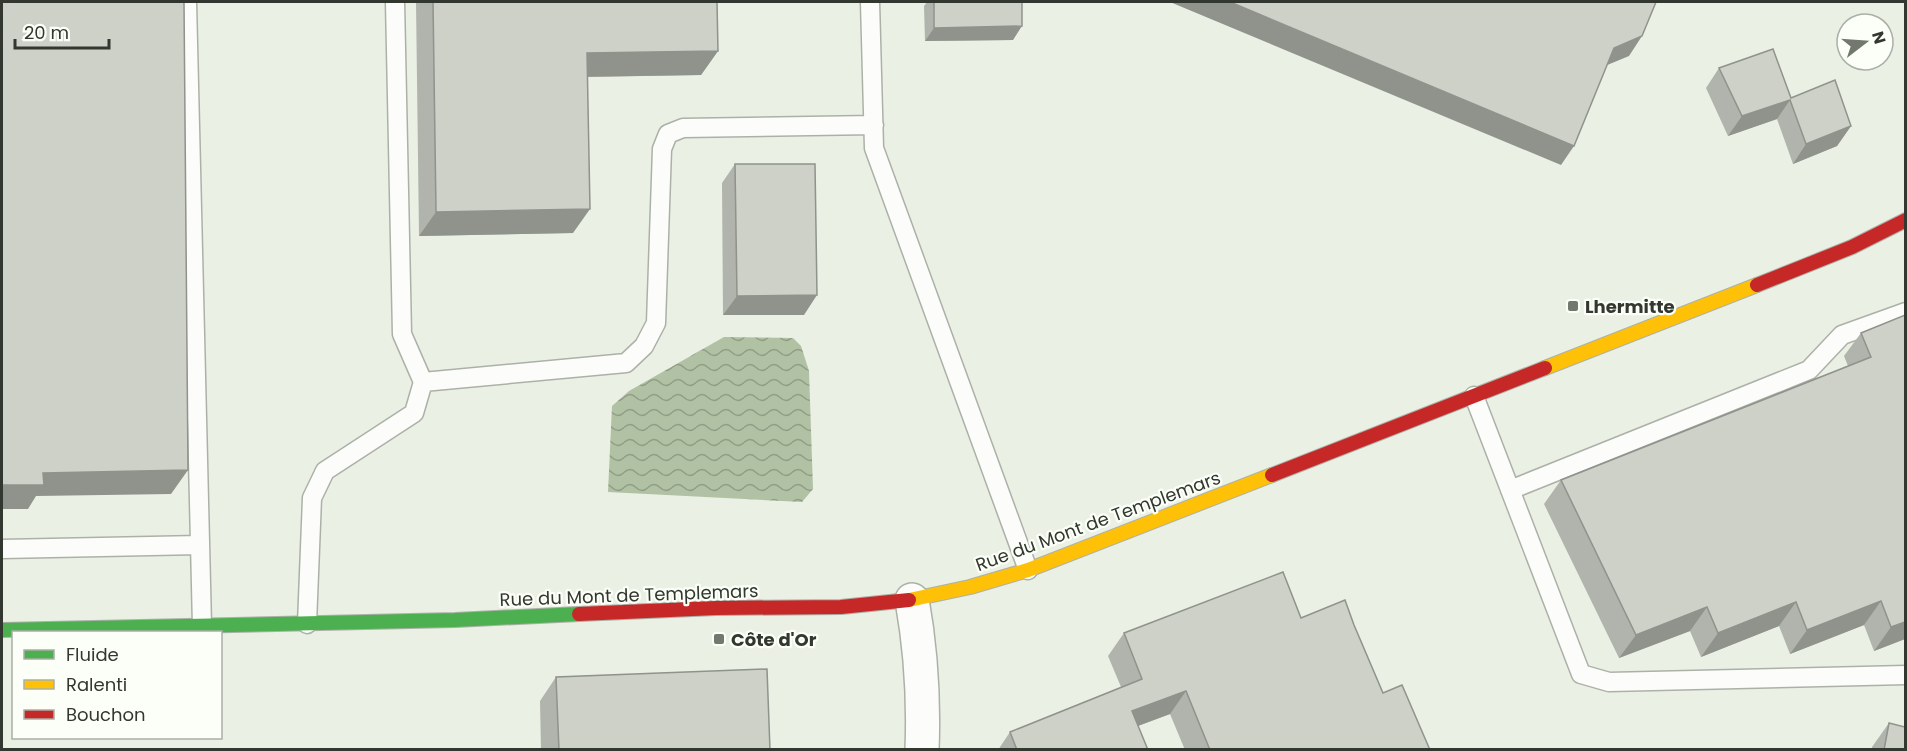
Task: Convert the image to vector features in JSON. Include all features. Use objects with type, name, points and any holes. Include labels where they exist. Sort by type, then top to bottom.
[{"type":"street","name":"Rue du Mont de Templemars","points":[[2,630],[466,620],[716,608],[841,607],[912,600],[970,587],[1028,570],[1843,250],[1883,233],[1905,220]]},
{"type":"street","points":[[912,600],[918,633],[923,691],[922,750]]},
{"type":"lane","points":[[187,2],[202,626]]},
{"type":"lane","points":[[307,624],[312,498],[325,471],[414,413],[423,382],[402,334],[395,2]]},
{"type":"lane","points":[[870,2],[874,148],[1028,570]]},
{"type":"lane","points":[[423,382],[626,363],[644,345],[656,323],[662,149],[668,134],[683,128],[874,125]]},
{"type":"lane","points":[[1510,490],[1809,370],[1842,335],[1905,312]]},
{"type":"lane","points":[[1474,396],[1581,674],[1609,682],[1905,675]]},
{"type":"lane","points":[[2,549],[200,545]]},
{"type":"water","points":[[724,337],[793,338],[801,346],[809,371],[813,489],[802,502],[608,492],[612,406],[629,391]]},
{"type":"building","points":[[2,2],[184,2],[188,470],[43,473],[44,485],[2,485]]},
{"type":"building","points":[[433,2],[717,2],[718,51],[587,53],[590,209],[436,212]]},
{"type":"building","points":[[934,2],[1022,2],[1022,26],[934,28]]},
{"type":"building","points":[[1230,2],[1656,2],[1642,36],[1614,48],[1574,146]]},
{"type":"building","points":[[1773,49],[1791,98],[1835,80],[1851,126],[1806,144],[1790,100],[1742,116],[1719,68]]},
{"type":"building","points":[[735,164],[815,164],[817,295],[737,296]]},
{"type":"building","points":[[1905,315],[1905,622],[1891,627],[1881,601],[1807,630],[1796,602],[1718,633],[1707,607],[1636,635],[1561,480],[1871,357],[1861,333]]},
{"type":"building","points":[[1283,572],[1301,618],[1345,600],[1383,693],[1402,685],[1430,750],[1210,750],[1186,691],[1132,711],[1148,750],[1017,750],[1010,732],[1142,679],[1124,633]]},
{"type":"building","points":[[767,669],[770,750],[559,750],[556,677]]},
{"type":"building","points":[[1889,723],[1905,727],[1905,750],[1884,750]]},
{"type":"traffic: fast","points":[[2,630],[455,620],[579,614]]},
{"type":"traffic: slow","points":[[1545,368],[1757,285]]},
{"type":"traffic: slow","points":[[909,600],[970,587],[1028,570],[1272,475]]},
{"type":"traffic: jam","points":[[1757,285],[1852,247],[1906,220]]},
{"type":"traffic: jam","points":[[1272,475],[1545,368]]},
{"type":"traffic: jam","points":[[579,614],[716,608],[841,607],[909,600]]},
{"type":"place","name":"Lhermitte","points":[[1573,306]]},
{"type":"place","name":"Côte d'Or","points":[[719,639]]}]
